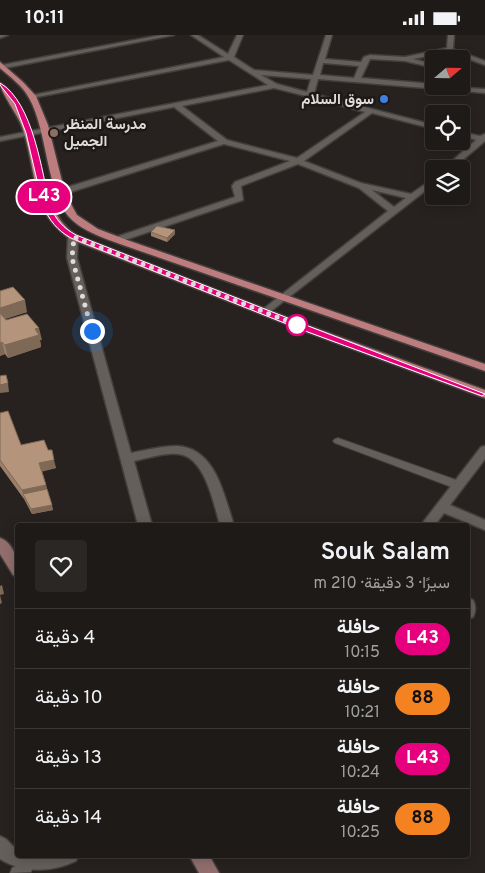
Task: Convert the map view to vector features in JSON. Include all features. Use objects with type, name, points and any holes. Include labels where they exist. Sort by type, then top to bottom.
[{"type":"main road","points":[[1,65],[32,96],[46,131],[61,192],[69,209],[81,222],[119,239],[485,368]]},
{"type":"main road","points":[[0,85],[17,104],[29,133],[47,206],[52,217],[62,230],[74,237],[266,312],[485,394]]},
{"type":"street","points":[[0,36],[5,35]]},
{"type":"street","points":[[1,65],[171,35]]},
{"type":"street","points":[[194,35],[274,86],[309,97],[425,125]]},
{"type":"street","points":[[230,58],[240,35]]},
{"type":"street","points":[[309,97],[329,35]]},
{"type":"street","points":[[450,50],[451,35]]},
{"type":"street","points":[[405,59],[425,54]]},
{"type":"street","points":[[357,80],[366,58],[374,56],[405,59],[425,64]]},
{"type":"street","points":[[470,57],[485,63]]},
{"type":"street","points":[[32,96],[230,58]]},
{"type":"street","points":[[321,61],[363,64]]},
{"type":"street","points":[[251,71],[425,85]]},
{"type":"street","points":[[0,139],[274,86]]},
{"type":"street","points":[[470,89],[485,91]]},
{"type":"street","points":[[177,105],[224,142],[298,161],[359,185],[414,197]]},
{"type":"street","points":[[119,239],[240,198],[236,186],[238,184],[298,161],[369,112]]},
{"type":"street","points":[[470,136],[484,138]]},
{"type":"street","points":[[458,160],[484,138]]},
{"type":"street","points":[[61,192],[224,142]]},
{"type":"street","points":[[359,185],[395,212]]},
{"type":"street","points":[[266,312],[425,188]]},
{"type":"street","points":[[74,237],[72,258],[144,523]]},
{"type":"street","points":[[126,458],[176,450],[191,453],[203,463],[226,523]]},
{"type":"street","points":[[430,523],[485,450]]},
{"type":"street","points":[[442,507],[485,525]]},
{"type":"street","points":[[0,543],[15,566]]},
{"type":"street","points":[[0,845],[10,859],[22,870],[61,858]]},
{"type":"street","points":[[200,858],[210,873]]},
{"type":"lane","points":[[338,441],[458,485]]},
{"type":"building","points":[[157,226],[175,230],[167,238],[151,232]]},
{"type":"building","points":[[13,287],[25,300],[0,308],[0,291]]},
{"type":"building","points":[[0,313],[6,320],[27,314],[39,328],[35,329],[39,335],[5,345],[2,342],[0,343]]},
{"type":"building","points":[[6,375],[8,383],[0,385],[0,376]]},
{"type":"building","points":[[8,411],[21,445],[44,440],[48,450],[52,450],[54,460],[39,463],[46,485],[22,490],[0,460],[0,413]]},
{"type":"building","points":[[47,489],[52,505],[31,509],[23,494]]},
{"type":"bus line","name":"L43","points":[[0,85],[17,104],[29,133],[41,188],[47,206],[52,217],[62,230],[74,237],[300,326],[485,394]]},
{"type":"place","name":"سوق السلام","points":[[384,99]]},
{"type":"place","name":"مدرسة المنظر الجميل","points":[[54,133]]},
{"type":"route","points":[[92,331],[72,258],[74,237],[300,326],[297,325]]}]
